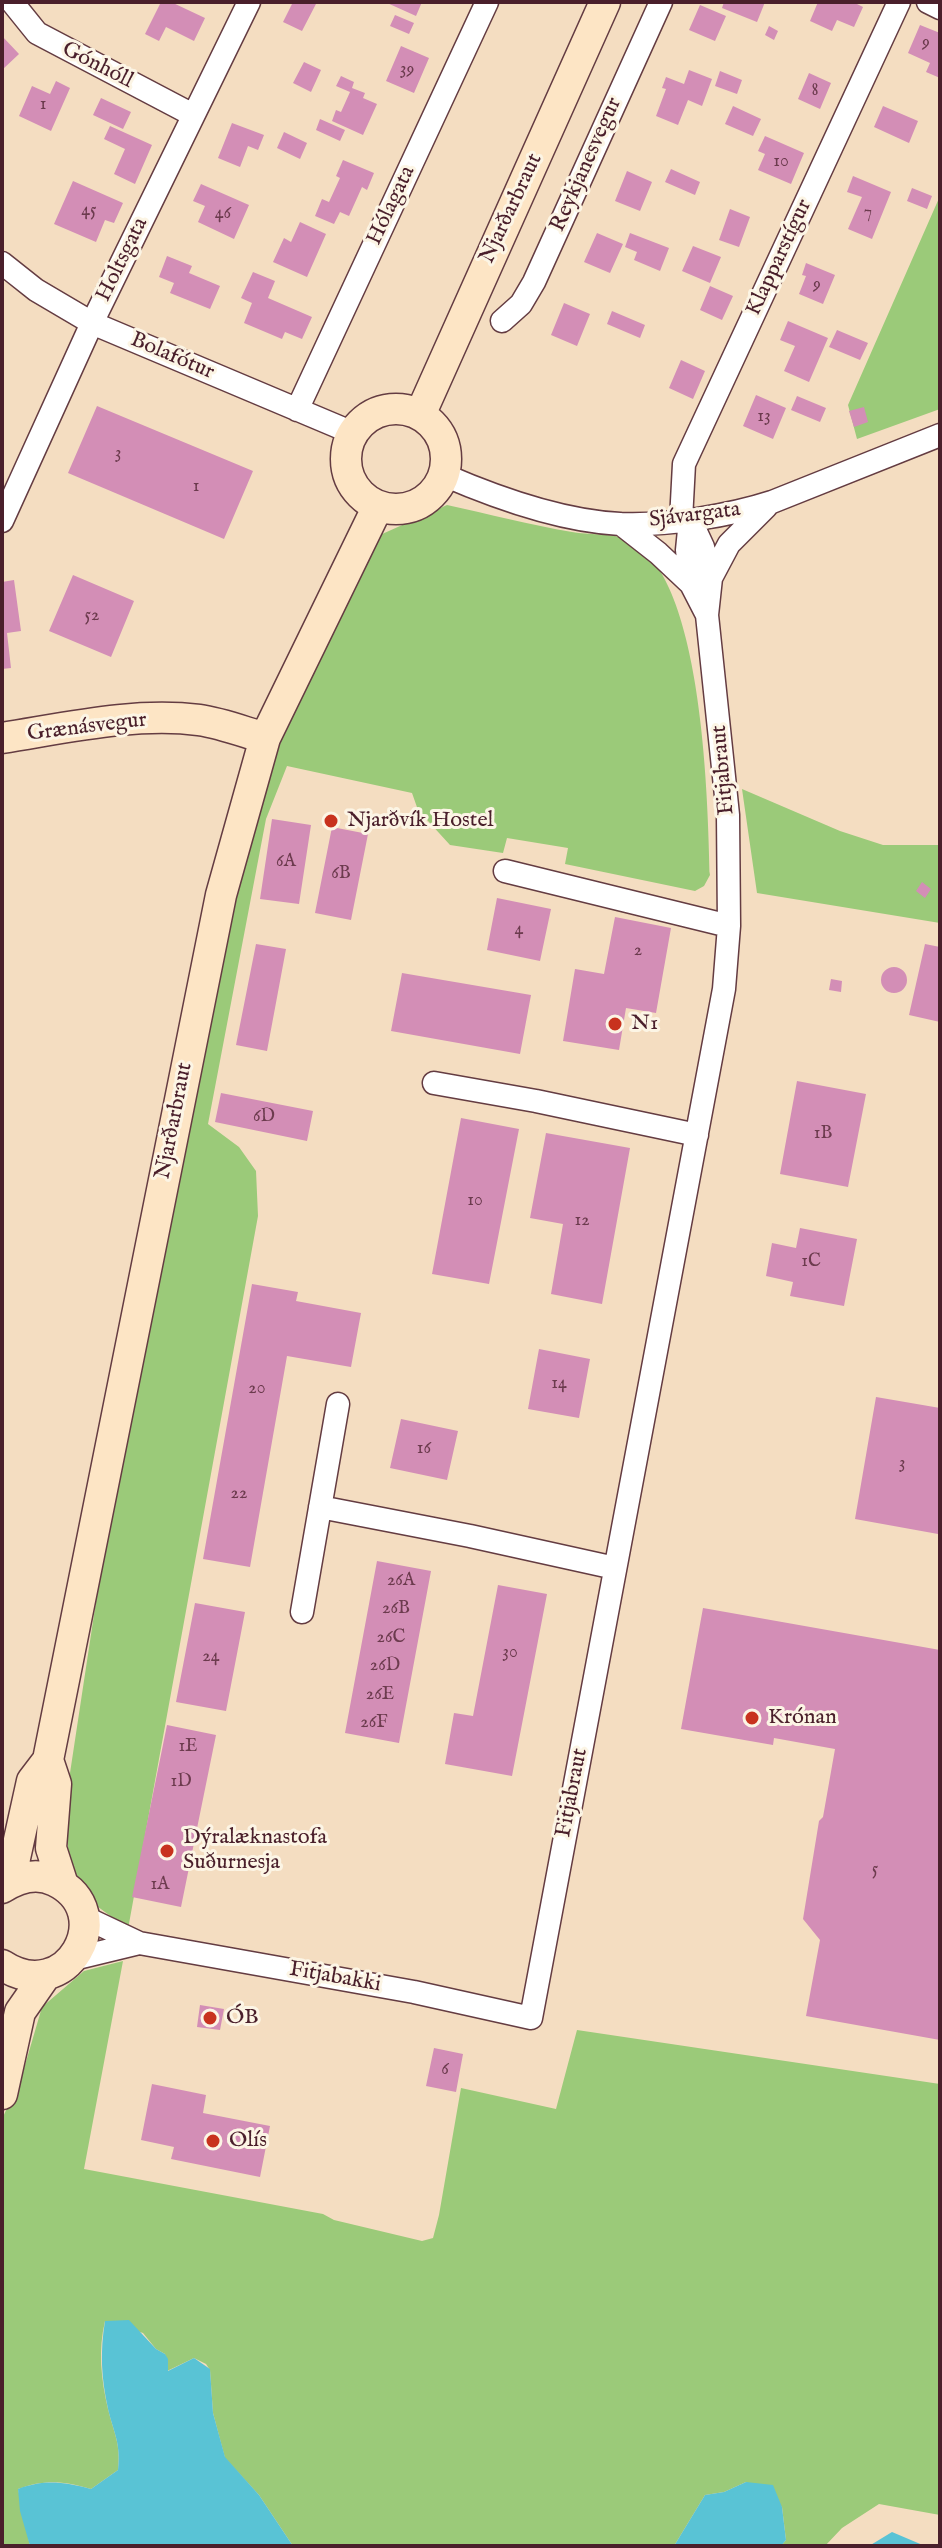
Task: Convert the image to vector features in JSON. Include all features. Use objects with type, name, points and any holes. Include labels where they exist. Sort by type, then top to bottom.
[{"type":"main road","name":"Njarðarbraut","points":[[420,415],[605,2]]},
{"type":"main road","points":[[390,409],[420,415],[439,434],[445,447],[444,475],[436,489],[417,504],[394,509],[378,506],[355,488],[348,475],[346,461],[353,433],[375,413],[390,409]]},
{"type":"main road","name":"Njarðarbraut","points":[[2,1886],[15,1858],[32,1781],[48,1760],[221,895],[265,738],[378,506]]},
{"type":"main road","name":"Grænásvegur","points":[[2,738],[120,720],[168,719],[200,720],[265,738]]},
{"type":"main road","name":"Njarðarbraut","points":[[48,1760],[56,1784],[51,1848],[63,1885]]},
{"type":"main road","name":"Njarðarbraut","points":[[2,1886],[31,1876],[48,1878],[73,1894],[84,1917]]},
{"type":"main road","points":[[2,1965],[13,1973],[29,1977],[45,1976],[60,1970],[73,1959],[80,1947],[84,1917]]},
{"type":"main road","points":[[2,2094],[20,2012],[45,1976]]},
{"type":"street","name":"Gónhóll","points":[[12,2],[37,33],[193,115]]},
{"type":"street","name":"Holtsgata","points":[[2,521],[92,323],[249,2]]},
{"type":"street","name":"Hólagata","points":[[297,410],[487,2]]},
{"type":"street","name":"Reykjanesvegur","points":[[502,321],[521,304],[534,282],[661,2]]},
{"type":"street","name":"Klapparstígur","points":[[685,519],[684,464],[899,2]]},
{"type":"street","points":[[928,2],[940,8]]},
{"type":"street","name":"Bolafótur","points":[[2,263],[36,290],[92,323],[353,433]]},
{"type":"street","name":"Sjávargata","points":[[444,475],[496,498],[539,510],[621,524],[685,519],[746,510],[772,502],[940,435]]},
{"type":"street","name":"Fitjabraut","points":[[701,581],[729,544],[772,502]]},
{"type":"street","name":"Fitjabraut","points":[[531,2018],[724,989],[729,926],[728,815],[701,581],[703,547],[685,519]]},
{"type":"street","points":[[621,524],[701,581]]},
{"type":"street","points":[[505,871],[729,926]]},
{"type":"street","points":[[434,1083],[697,1135]]},
{"type":"street","points":[[302,1612],[338,1404]]},
{"type":"street","points":[[320,1507],[615,1568]]},
{"type":"street","name":"Fitjabakki","points":[[84,1917],[139,1943],[414,1992],[531,2018]]},
{"type":"street","name":"Fitjabakki","points":[[73,1959],[139,1943]]},
{"type":"green space","points":[[940,196],[940,409],[857,439],[848,405]]},
{"type":"green space","points":[[447,505],[556,529],[620,537],[652,559],[672,594],[686,640],[696,691],[707,796],[710,875],[704,886],[695,891],[565,864],[568,848],[507,838],[503,853],[450,845],[418,810],[412,793],[287,766],[266,819],[208,1124],[239,1147],[256,1171],[258,1216],[128,1929],[86,1898],[69,1861],[65,1806],[112,1496],[230,896],[272,749],[371,539]]},
{"type":"green space","points":[[742,789],[840,831],[883,845],[940,845],[940,923],[757,893]]},
{"type":"green space","points":[[123,1961],[84,2169],[323,2214],[334,2220],[422,2241],[433,2238],[439,2215],[461,2088],[556,2109],[577,2030],[940,2084],[940,2515],[879,2504],[842,2528],[825,2546],[781,2546],[786,2540],[782,2507],[746,2482],[724,2492],[705,2495],[674,2546],[293,2546],[259,2495],[225,2458],[213,2413],[210,2370],[206,2364],[194,2358],[167,2371],[165,2354],[156,2349],[143,2333],[105,2321],[102,2376],[118,2445],[118,2470],[91,2489],[54,2482],[18,2489],[30,2546],[2,2546],[3,2117],[23,2072],[42,2007],[84,1971]]},
{"type":"water","points":[[129,2320],[156,2349],[165,2354],[168,2371],[194,2358],[210,2369],[213,2413],[225,2457],[259,2495],[293,2546],[30,2546],[20,2511],[18,2489],[54,2483],[91,2489],[118,2470],[118,2445],[104,2386],[102,2343],[105,2321]]},
{"type":"water","points":[[746,2482],[773,2485],[782,2507],[786,2540],[781,2546],[674,2546],[705,2495],[724,2492]]},
{"type":"water","points":[[892,2532],[925,2546],[869,2546]]},
{"type":"building","points":[[161,2],[171,2],[205,18],[194,41],[166,27],[159,41],[145,34]]},
{"type":"building","points":[[293,2],[317,2],[302,31],[283,22]]},
{"type":"building","points":[[385,2],[422,2],[416,16]]},
{"type":"building","points":[[724,2],[765,2],[757,22],[722,8]]},
{"type":"building","points":[[818,2],[853,2],[863,7],[854,27],[837,20],[832,31],[810,21]]},
{"type":"building","points":[[700,5],[726,16],[715,41],[689,30]]},
{"type":"building","points":[[395,15],[414,23],[409,34],[390,26]]},
{"type":"building","points":[[920,25],[940,33],[940,78],[926,72],[930,63],[908,53]]},
{"type":"building","points":[[769,26],[778,31],[774,40],[765,35]]},
{"type":"building","points":[[2,36],[19,54],[2,70]]},
{"type":"building","points":[[401,46],[429,58],[414,93],[386,81]]},
{"type":"building","points":[[304,62],[321,70],[311,92],[293,83]]},
{"type":"building","points":[[689,70],[712,79],[702,106],[688,100],[678,125],[656,116],[666,89],[662,88],[666,77],[684,84]]},
{"type":"building","points":[[720,71],[742,80],[737,94],[715,86]]},
{"type":"building","points":[[809,73],[831,83],[820,109],[798,99]]},
{"type":"building","points":[[341,76],[354,82],[352,88],[365,93],[363,98],[377,104],[363,135],[332,121],[336,110],[341,112],[350,92],[336,86]]},
{"type":"building","points":[[56,81],[70,88],[51,131],[19,116],[32,86],[50,94]]},
{"type":"building","points":[[101,98],[131,112],[123,129],[93,115]]},
{"type":"building","points":[[733,106],[761,119],[753,136],[725,124]]},
{"type":"building","points":[[883,106],[918,121],[909,143],[874,127]]},
{"type":"building","points":[[320,119],[345,130],[340,141],[316,130]]},
{"type":"building","points":[[232,123],[264,135],[258,150],[248,146],[240,167],[218,158]]},
{"type":"building","points":[[110,126],[152,145],[135,184],[114,174],[125,149],[104,139]]},
{"type":"building","points":[[284,132],[307,143],[300,159],[277,148]]},
{"type":"building","points":[[765,136],[804,153],[791,184],[758,170],[765,154],[758,151]]},
{"type":"building","points":[[343,160],[374,173],[367,190],[362,187],[349,216],[340,212],[334,224],[315,216],[322,199],[329,202],[340,178],[336,176]]},
{"type":"building","points":[[671,169],[700,182],[695,195],[665,182]]},
{"type":"building","points":[[627,171],[652,182],[640,211],[615,201]]},
{"type":"building","points":[[853,176],[891,192],[872,239],[848,229],[862,197],[847,192]]},
{"type":"building","points":[[73,181],[123,203],[114,223],[105,220],[96,242],[54,224]]},
{"type":"building","points":[[201,184],[249,205],[234,239],[198,222],[205,206],[193,201]]},
{"type":"building","points":[[912,188],[932,196],[927,209],[907,201]]},
{"type":"building","points":[[730,209],[750,217],[739,247],[719,240]]},
{"type":"building","points":[[300,222],[326,234],[307,277],[273,262],[284,238],[291,242]]},
{"type":"building","points":[[597,233],[623,244],[610,273],[584,262]]},
{"type":"building","points":[[630,233],[669,248],[660,271],[634,260],[637,252],[625,247]]},
{"type":"building","points":[[693,246],[721,257],[710,283],[682,271]]},
{"type":"building","points":[[167,256],[192,266],[189,273],[220,286],[210,309],[170,293],[174,283],[159,277]]},
{"type":"building","points":[[806,263],[835,275],[823,304],[799,294],[806,276],[802,275]]},
{"type":"building","points":[[253,272],[275,281],[268,298],[312,317],[302,339],[285,332],[282,339],[244,323],[252,303],[241,298]]},
{"type":"building","points":[[710,286],[733,296],[722,320],[700,310]]},
{"type":"building","points":[[564,303],[590,314],[577,346],[551,335]]},
{"type":"building","points":[[612,311],[645,325],[640,338],[607,324]]},
{"type":"building","points":[[788,321],[828,338],[809,382],[784,371],[795,346],[780,340]]},
{"type":"building","points":[[837,330],[868,343],[860,360],[829,347]]},
{"type":"building","points":[[681,360],[705,371],[693,399],[669,388]]},
{"type":"building","points":[[756,395],[786,408],[773,439],[743,426]]},
{"type":"building","points":[[797,396],[826,408],[820,422],[791,410]]},
{"type":"building","points":[[97,406],[253,471],[224,539],[68,473]]},
{"type":"building","points":[[864,407],[868,422],[854,427],[849,411]]},
{"type":"building","points":[[73,575],[134,601],[111,657],[49,631]]},
{"type":"building","points":[[14,580],[21,631],[7,633],[11,668],[2,669],[2,582]]},
{"type":"building","points":[[272,819],[311,825],[299,904],[260,899]]},
{"type":"building","points":[[332,827],[368,834],[351,920],[315,913]]},
{"type":"building","points":[[922,882],[931,889],[925,898],[916,891]]},
{"type":"building","points":[[497,898],[551,909],[540,961],[487,950]]},
{"type":"building","points":[[615,917],[671,928],[656,1013],[626,1008],[619,1050],[563,1041],[575,969],[604,974]]},
{"type":"building","points":[[256,944],[286,949],[267,1051],[236,1045]]},
{"type":"building","points":[[925,944],[940,947],[940,1022],[909,1015]]},
{"type":"building","points":[[894,967],[903,971],[907,980],[903,989],[894,993],[885,989],[881,980],[885,971]]},
{"type":"building","points":[[402,973],[531,995],[520,1054],[391,1031]]},
{"type":"building","points":[[831,979],[842,981],[841,992],[829,990]]},
{"type":"building","points":[[797,1081],[866,1094],[848,1187],[780,1174]]},
{"type":"building","points":[[221,1093],[313,1111],[307,1141],[215,1122]]},
{"type":"building","points":[[461,1118],[519,1129],[489,1284],[432,1274]]},
{"type":"building","points":[[546,1133],[630,1148],[602,1304],[551,1294],[563,1224],[530,1218]]},
{"type":"building","points":[[800,1228],[857,1239],[844,1306],[790,1296],[793,1282],[766,1276],[772,1243],[796,1248]]},
{"type":"building","points":[[252,1284],[298,1292],[296,1301],[361,1313],[351,1367],[287,1356],[250,1567],[203,1559]]},
{"type":"building","points":[[539,1349],[590,1359],[579,1418],[528,1409]]},
{"type":"building","points":[[876,1397],[940,1408],[938,1534],[855,1519]]},
{"type":"building","points":[[401,1419],[458,1431],[447,1480],[390,1468]]},
{"type":"building","points":[[377,1561],[431,1571],[399,1743],[345,1733]]},
{"type":"building","points":[[498,1585],[547,1594],[512,1776],[445,1764],[454,1713],[473,1716]]},
{"type":"building","points":[[195,1603],[245,1612],[226,1711],[176,1702]]},
{"type":"building","points":[[703,1608],[940,1650],[940,2040],[806,2016],[820,1940],[803,1919],[819,1821],[823,1817],[835,1749],[774,1738],[773,1745],[681,1729]]},
{"type":"building","points":[[167,1725],[216,1735],[181,1907],[132,1897]]},
{"type":"building","points":[[200,2005],[224,2009],[220,2030],[197,2027]]},
{"type":"building","points":[[434,2048],[463,2054],[456,2092],[426,2086]]},
{"type":"building","points":[[152,2084],[206,2095],[203,2113],[270,2126],[260,2177],[171,2159],[174,2147],[141,2140]]},
{"type":"place","name":"Njarðvík Hostel","points":[[331,821]]},
{"type":"place","name":"N1","points":[[615,1024]]},
{"type":"place","name":"Krónan","points":[[752,1718]]},
{"type":"place","name":"Dýralæknastofa Suðurnesja","points":[[167,1851]]},
{"type":"place","name":"ÓB","points":[[210,2018]]},
{"type":"place","name":"Olís","points":[[213,2141]]}]
